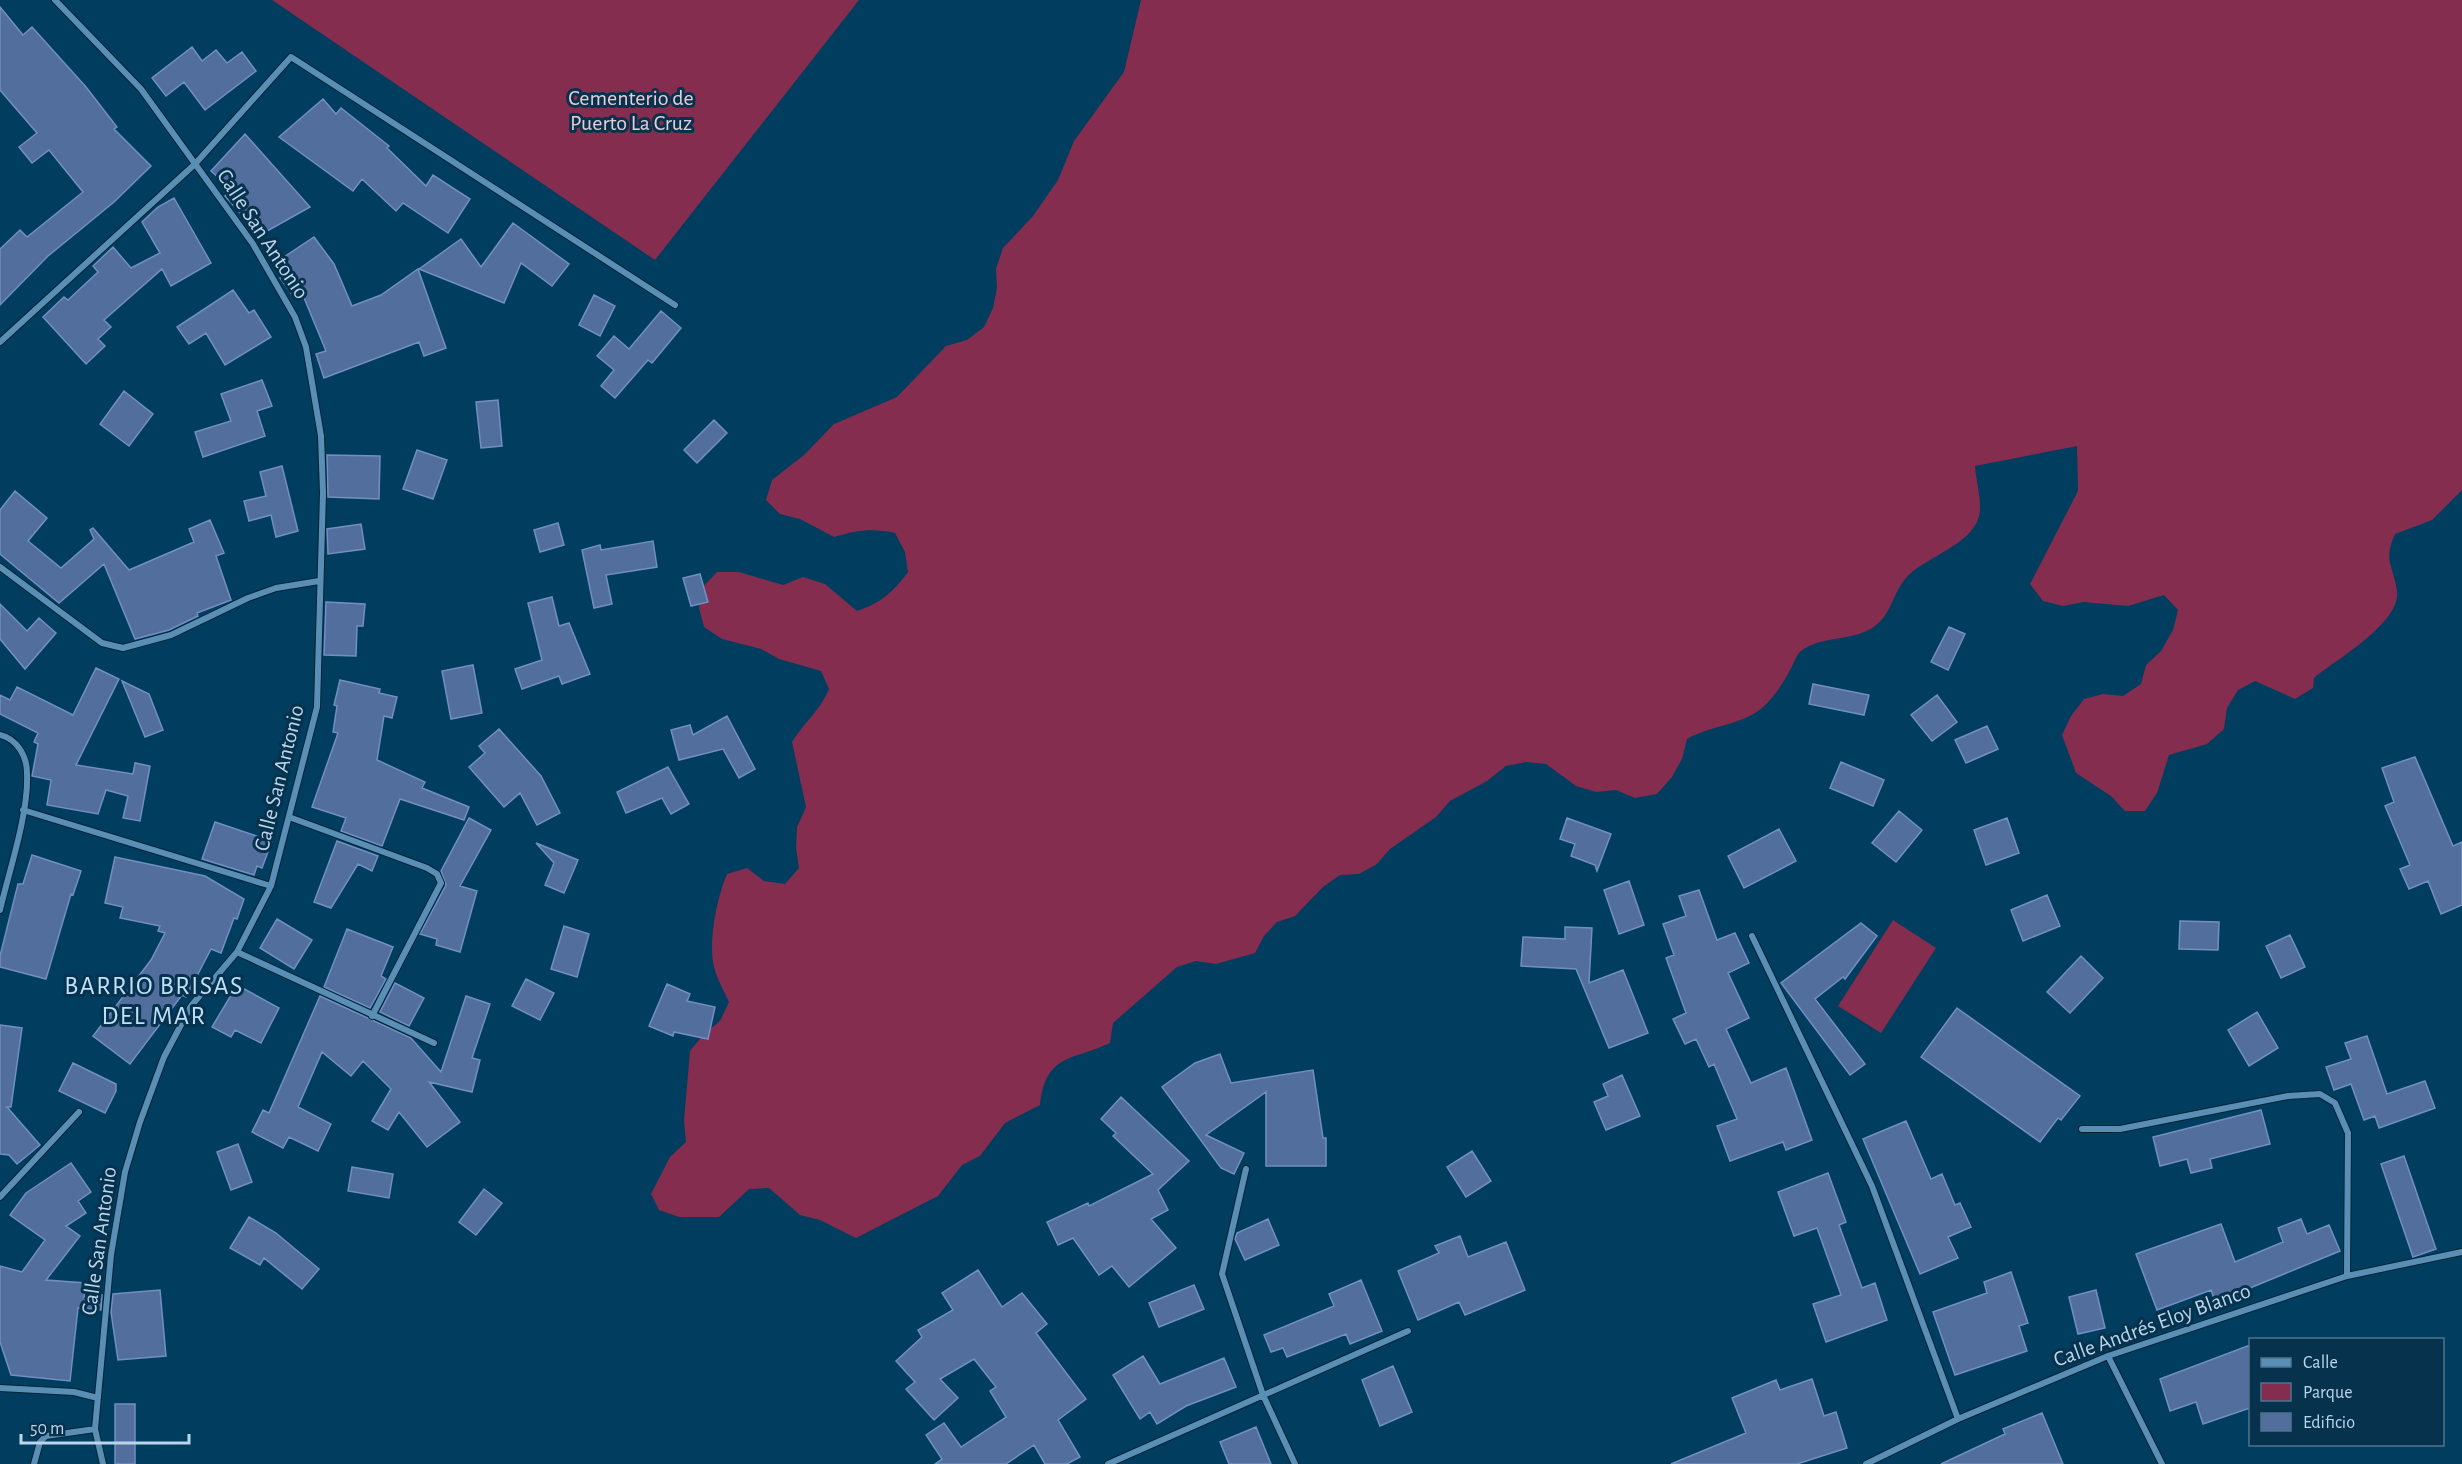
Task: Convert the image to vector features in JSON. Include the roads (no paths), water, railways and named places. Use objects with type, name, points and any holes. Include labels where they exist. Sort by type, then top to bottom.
[{"type":"street","name":"Calle San Antonio","points":[[55,0],[141,89],[168,123],[253,244],[294,317],[306,347],[321,436],[323,493],[317,707],[271,886],[237,952],[191,1006],[164,1057],[140,1122],[125,1172],[111,1255],[95,1429],[103,1464]]},
{"type":"street","points":[[0,342],[195,164],[291,57],[675,305]]},
{"type":"street","points":[[0,567],[102,643],[123,648],[171,635],[248,598],[276,588],[319,581]]},
{"type":"street","points":[[0,735],[9,737],[20,749],[27,774],[23,810],[0,910]]},
{"type":"street","points":[[23,810],[271,886]]},
{"type":"street","points":[[289,817],[427,868],[437,874],[441,883],[372,1016]]},
{"type":"street","points":[[1752,936],[1872,1186],[1958,1419]]},
{"type":"street","points":[[237,952],[434,1044]]},
{"type":"street","points":[[2082,1129],[2121,1129],[2288,1096],[2320,1094],[2335,1103],[2348,1133],[2347,1276]]},
{"type":"street","points":[[0,1197],[79,1112]]},
{"type":"street","points":[[1246,1169],[1222,1274],[1263,1395],[1295,1464]]},
{"type":"street","name":"Calle Andrés Eloy Blanco","points":[[1866,1464],[1958,1419],[2108,1356],[2347,1276],[2462,1252]]},
{"type":"street","points":[[1108,1464],[1408,1332]]},
{"type":"street","points":[[2108,1356],[2162,1464]]},
{"type":"street","points":[[0,1388],[74,1392],[98,1398]]},
{"type":"street","points":[[34,1464],[40,1442],[46,1436],[95,1429]]},
{"type":"district","name":"BARRIO BRISAS DEL MAR","points":[[154,1001]]},
{"type":"park label","name":"Cementerio de Puerto La Cruz","points":[[631,110]]}]
